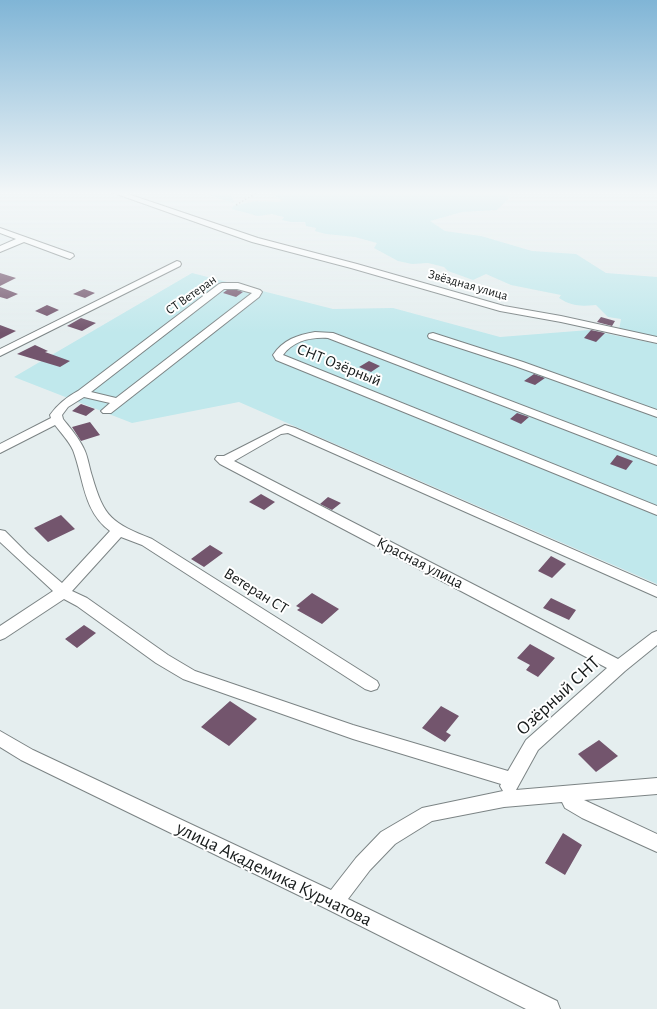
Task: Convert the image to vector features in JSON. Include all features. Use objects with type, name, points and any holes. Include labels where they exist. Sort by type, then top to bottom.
[{"type":"street","points":[[0,249],[23,239]]},
{"type":"street","points":[[23,239],[70,256]]},
{"type":"street","name":"Звёздная улица","points":[[252,239],[354,266],[503,309],[561,319],[657,340]]},
{"type":"street","points":[[0,353],[177,264]]},
{"type":"street","name":"СТ Ветеран","points":[[57,419],[56,415],[59,410],[68,401],[82,393],[222,286],[238,286],[257,292],[256,295],[107,411]]},
{"type":"street","name":"СНТ Озёрный","points":[[657,461],[329,335],[321,334],[300,339],[289,344],[278,355],[280,358],[657,511]]},
{"type":"street","points":[[433,336],[519,364],[657,414]]},
{"type":"street","points":[[82,393],[118,402]]},
{"type":"street","points":[[0,449],[57,419]]},
{"type":"street","name":"Ветеран СТ","points":[[57,419],[79,450],[98,511],[110,526],[147,542],[371,685]]},
{"type":"street","name":"Красная улица","points":[[619,667],[222,460],[272,434],[285,430],[291,430],[657,592]]},
{"type":"street","points":[[0,634],[63,592],[106,542],[119,531]]},
{"type":"street","points":[[0,534],[23,557],[63,592],[82,602],[162,659],[189,675],[353,732],[511,779]]},
{"type":"street","name":"Озёрный СНТ","points":[[504,798],[511,779],[532,745],[619,667],[657,637]]},
{"type":"street","name":"улица Академика Курчатова","points":[[0,738],[27,755],[334,902],[549,1009]]},
{"type":"street","points":[[334,902],[363,864],[388,838],[428,814],[504,798],[657,786]]},
{"type":"street","points":[[566,794],[571,802],[588,812],[657,843]]},
{"type":"shaded area","points":[[363,239],[491,239],[532,251],[576,254],[606,273],[657,277],[657,339],[619,330],[621,319],[608,317],[596,305],[582,306],[568,303],[559,298],[561,295],[511,285],[486,274],[473,280],[448,271],[444,267],[428,263],[412,264],[398,261],[374,248],[377,243]]},
{"type":"shaded area","points":[[192,273],[333,309],[393,308],[500,337],[589,330],[657,344],[657,584],[239,402],[132,423],[14,377]]},
{"type":"building","points":[[0,273],[16,278],[0,286]]},
{"type":"building","points":[[0,287],[18,294],[7,299],[0,297]]},
{"type":"building","points":[[84,289],[95,293],[85,298],[73,294]]},
{"type":"building","points":[[227,290],[237,290],[243,292],[236,297],[223,293]]},
{"type":"building","points":[[47,305],[59,310],[47,316],[35,311]]},
{"type":"building","points":[[601,317],[615,321],[612,326],[597,322]]},
{"type":"building","points":[[81,318],[96,323],[82,331],[67,326]]},
{"type":"building","points":[[0,325],[16,331],[0,339]]},
{"type":"building","points":[[591,330],[605,333],[596,342],[584,338]]},
{"type":"building","points":[[35,345],[48,351],[45,352],[70,361],[60,367],[17,354]]},
{"type":"building","points":[[369,361],[380,366],[371,372],[359,367]]},
{"type":"building","points":[[534,374],[545,378],[535,385],[524,381]]},
{"type":"building","points":[[81,404],[95,409],[86,416],[72,411]]},
{"type":"building","points":[[517,413],[529,417],[521,424],[510,419]]},
{"type":"building","points":[[90,422],[100,435],[81,441],[72,427]]},
{"type":"building","points":[[617,455],[633,461],[626,470],[610,464]]},
{"type":"building","points":[[261,494],[275,502],[264,510],[249,502]]},
{"type":"building","points":[[328,497],[341,503],[332,510],[320,504]]},
{"type":"building","points":[[61,515],[75,529],[48,542],[34,528]]},
{"type":"building","points":[[210,545],[223,553],[204,567],[191,559]]},
{"type":"building","points":[[551,556],[566,564],[552,578],[538,571]]},
{"type":"building","points":[[312,593],[339,609],[322,624],[297,610],[300,608],[296,606]]},
{"type":"building","points":[[551,598],[576,610],[569,620],[543,608]]},
{"type":"building","points":[[84,625],[96,633],[77,648],[65,639]]},
{"type":"building","points":[[530,644],[555,658],[538,677],[526,670],[530,665],[517,658]]},
{"type":"building","points":[[230,701],[257,719],[229,746],[201,727]]},
{"type":"building","points":[[441,706],[459,716],[446,732],[451,735],[445,742],[422,728]]},
{"type":"building","points":[[599,740],[618,756],[596,772],[578,754]]},
{"type":"building","points":[[563,833],[582,845],[565,875],[545,863]]}]
